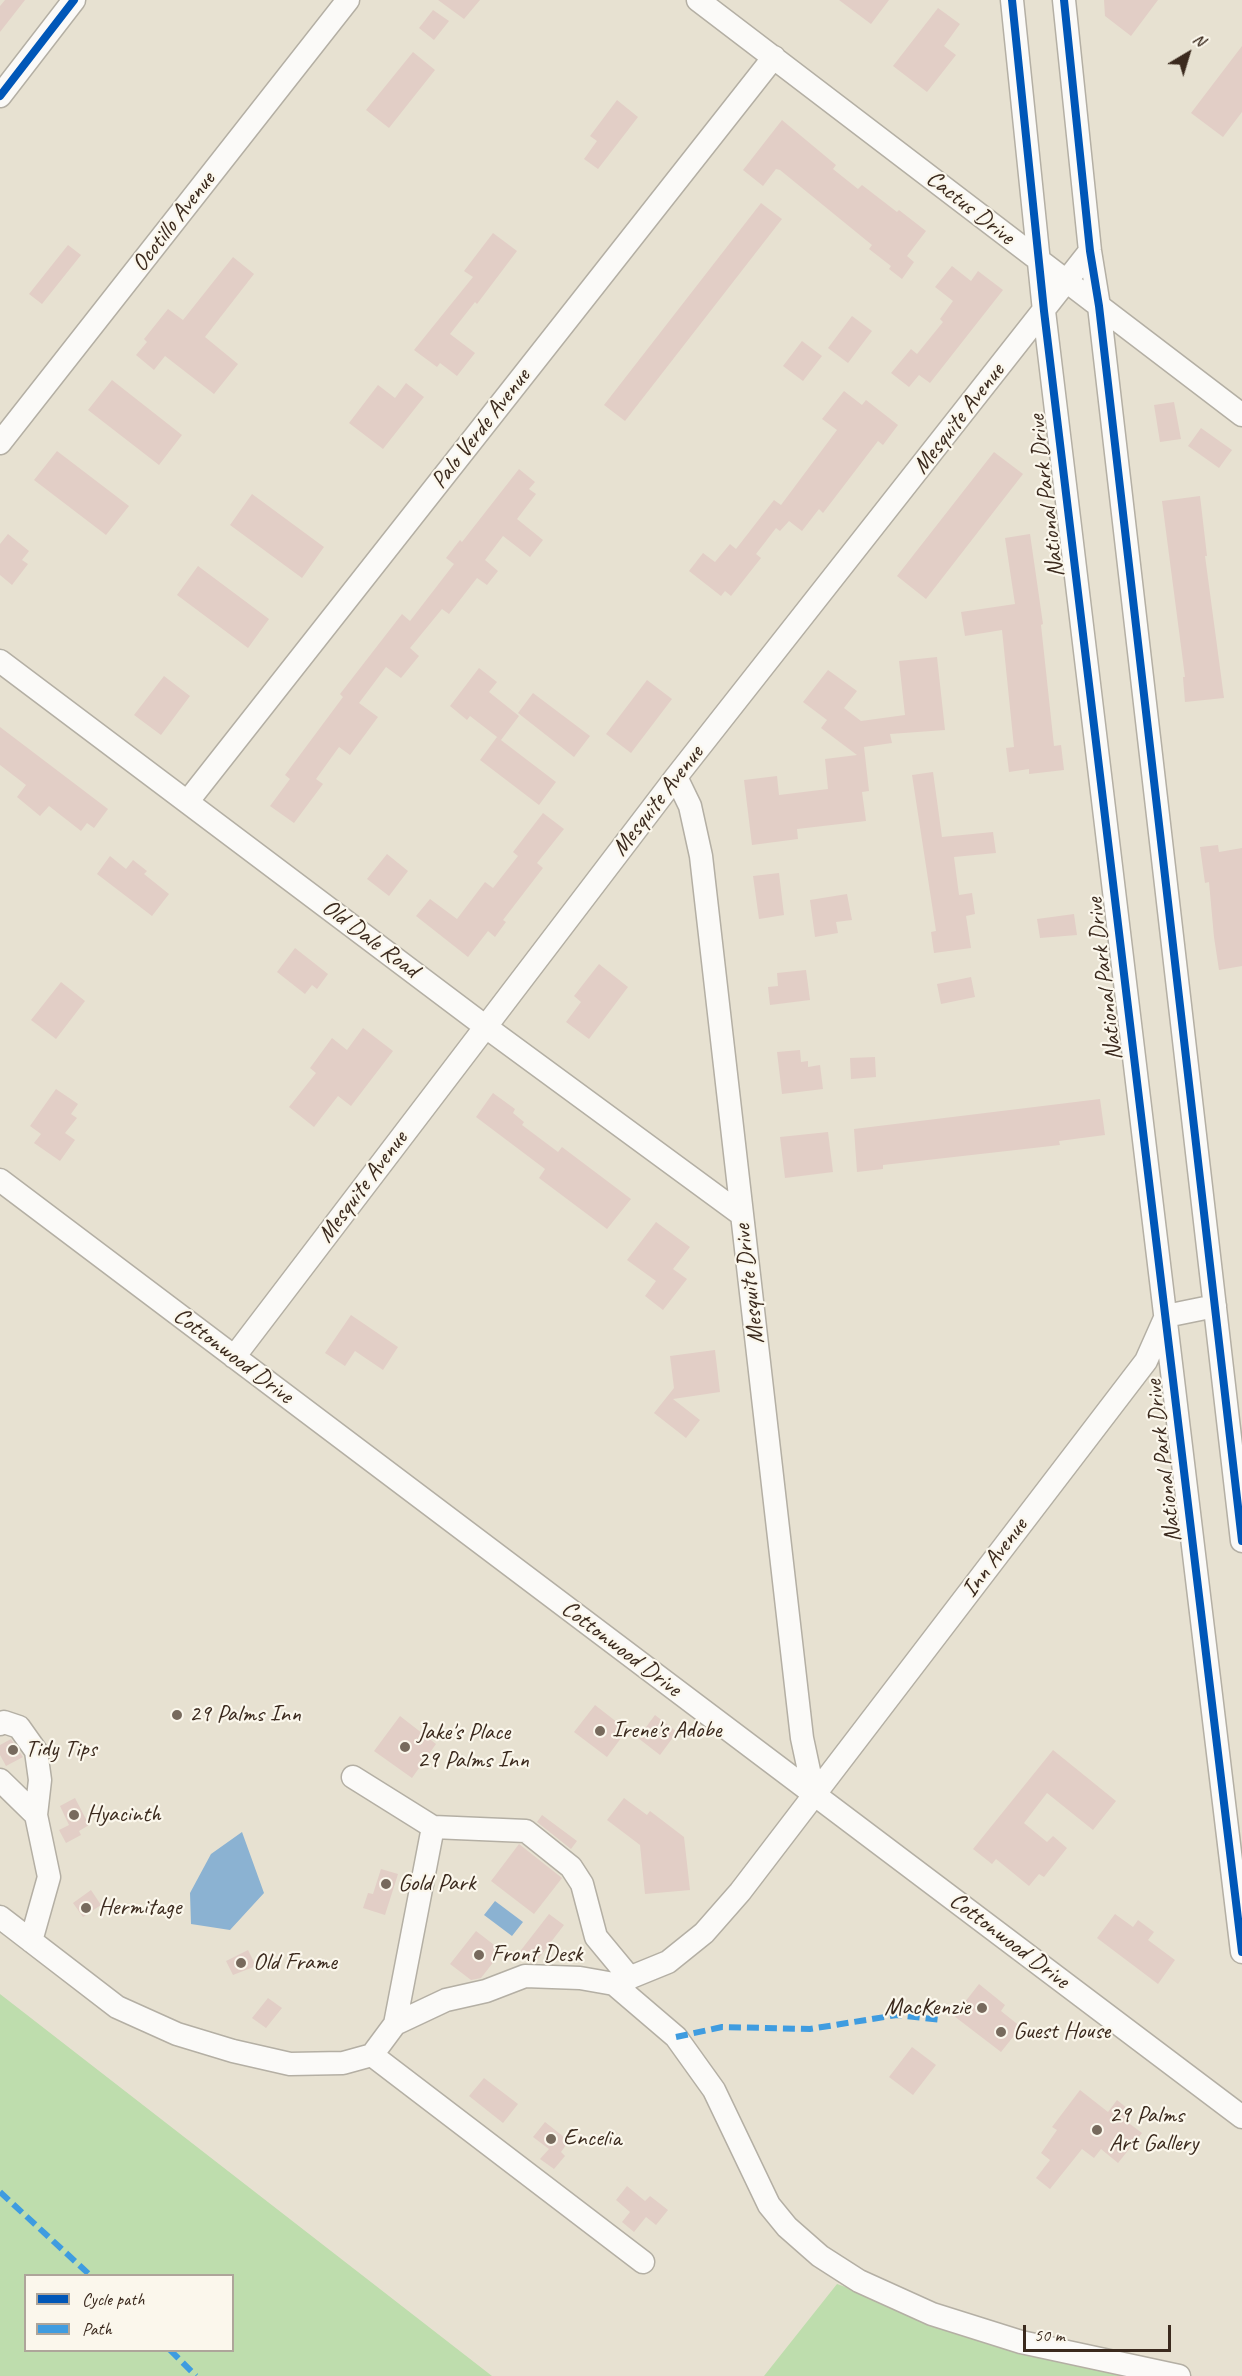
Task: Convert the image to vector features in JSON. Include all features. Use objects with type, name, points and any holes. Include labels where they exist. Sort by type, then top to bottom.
[{"type":"street","points":[[0,96],[74,0]]},
{"type":"street","name":"Ocotillo Avenue","points":[[0,443],[348,0]]},
{"type":"street","name":"Cactus Drive","points":[[698,0],[1242,415]]},
{"type":"street","name":"National Park Drive","points":[[1012,0],[1044,311],[1242,1952]]},
{"type":"street","points":[[1064,0],[1090,251],[1099,306],[1242,1541]]},
{"type":"street","name":"Palo Verde Avenue","points":[[188,801],[774,57]]},
{"type":"street","name":"Mesquite Avenue","points":[[234,1357],[676,777],[1090,251]]},
{"type":"street","name":"Old Dale Road","points":[[0,661],[486,1027],[742,1215]]},
{"type":"street","name":"Mesquite Drive","points":[[676,777],[690,806],[700,856],[802,1738],[814,1794]]},
{"type":"street","name":"Cottonwood Drive","points":[[0,1180],[1242,2117]]},
{"type":"street","points":[[1166,1316],[1215,1306]]},
{"type":"street","name":"Inn Avenue","points":[[622,1981],[668,1962],[704,1933],[740,1892],[1146,1361],[1166,1316]]},
{"type":"street","points":[[0,1724],[4,1722],[19,1727],[36,1751],[40,1780],[36,1815],[49,1877],[31,1941]]},
{"type":"street","points":[[353,1777],[433,1827],[526,1831],[572,1867],[582,1884],[596,1937],[622,1981],[676,2037],[714,2090],[769,2205],[787,2227],[820,2256],[859,2282],[932,2314],[1021,2342],[1179,2376]]},
{"type":"street","points":[[0,1780],[36,1815]]},
{"type":"street","points":[[0,1917],[117,2007],[177,2034],[233,2051],[290,2064],[343,2062],[372,2055],[395,2024],[433,1827]]},
{"type":"street","points":[[395,2024],[446,2000],[486,1991],[525,1976],[622,1981]]},
{"type":"street","points":[[372,2055],[643,2262]]},
{"type":"green space","points":[[0,1994],[492,2376],[0,2376]]},
{"type":"green space","points":[[837,2284],[1071,2364],[1129,2376],[764,2376]]},
{"type":"water","points":[[242,1832],[264,1893],[230,1930],[191,1924],[190,1893],[211,1854]]},
{"type":"water","points":[[495,1901],[523,1922],[512,1936],[484,1915]]},
{"type":"building","points":[[5,0],[25,0],[0,32],[0,6]]},
{"type":"building","points":[[438,0],[480,0],[464,19]]},
{"type":"building","points":[[839,0],[889,0],[871,24]]},
{"type":"building","points":[[1104,0],[1158,0],[1131,36],[1105,16]]},
{"type":"building","points":[[938,8],[960,24],[944,46],[956,55],[927,92],[893,66]]},
{"type":"building","points":[[433,10],[449,21],[434,40],[419,28]]},
{"type":"building","points":[[1242,46],[1242,112],[1223,137],[1191,113]]},
{"type":"building","points":[[413,52],[435,70],[389,128],[366,110]]},
{"type":"building","points":[[617,100],[638,117],[598,169],[584,159],[597,141],[590,136]]},
{"type":"building","points":[[782,120],[836,165],[833,169],[858,189],[862,185],[926,231],[907,256],[914,262],[902,279],[889,269],[891,266],[869,249],[872,245],[780,170],[776,169],[763,186],[743,170]]},
{"type":"building","points":[[761,203],[782,219],[625,421],[604,405]]},
{"type":"building","points":[[493,233],[517,251],[477,304],[475,302],[450,334],[475,353],[457,376],[440,363],[437,367],[414,350],[473,277],[464,271]]},
{"type":"building","points":[[68,245],[81,255],[42,304],[29,294]]},
{"type":"building","points":[[233,257],[254,274],[205,337],[238,364],[214,394],[165,356],[154,370],[136,355],[147,342],[144,339],[168,309],[183,320]]},
{"type":"building","points":[[952,266],[971,281],[978,271],[1003,290],[930,383],[919,375],[909,387],[891,373],[911,349],[917,354],[943,322],[940,319],[953,301],[935,287]]},
{"type":"building","points":[[852,316],[872,331],[848,363],[828,348]]},
{"type":"building","points":[[802,341],[822,356],[803,381],[783,366]]},
{"type":"building","points":[[112,380],[182,435],[159,465],[88,410]]},
{"type":"building","points":[[406,383],[424,397],[383,449],[349,423],[378,385],[395,398]]},
{"type":"building","points":[[844,391],[862,405],[866,400],[898,425],[883,445],[878,441],[823,513],[819,509],[802,531],[789,521],[780,531],[776,528],[756,554],[761,558],[731,596],[725,591],[721,596],[689,571],[703,553],[715,562],[730,544],[736,549],[774,500],[781,505],[837,430],[822,419]]},
{"type":"building","points":[[1174,402],[1181,439],[1160,442],[1154,405]]},
{"type":"building","points":[[1201,428],[1232,450],[1219,468],[1188,446]]},
{"type":"building","points":[[57,451],[129,506],[106,535],[34,480]]},
{"type":"building","points":[[994,452],[1023,474],[926,599],[897,576]]},
{"type":"building","points":[[519,469],[535,482],[529,489],[536,494],[517,519],[543,540],[530,557],[503,536],[485,560],[498,571],[487,585],[477,578],[449,614],[442,609],[410,648],[419,656],[401,678],[386,667],[359,703],[378,717],[350,755],[339,747],[316,779],[323,784],[294,823],[270,806],[290,779],[285,775],[343,697],[340,694],[402,614],[410,621],[454,564],[446,558],[460,540],[462,542]]},
{"type":"building","points":[[252,494],[324,547],[302,578],[230,525]]},
{"type":"building","points":[[1200,496],[1207,556],[1205,556],[1224,698],[1185,702],[1183,677],[1185,677],[1162,501]]},
{"type":"building","points":[[8,534],[29,551],[22,560],[28,564],[12,585],[0,575],[0,544]]},
{"type":"building","points":[[1030,534],[1043,624],[1041,625],[1054,746],[1061,745],[1064,770],[1029,774],[1029,769],[1009,772],[1006,748],[1014,747],[1002,630],[965,636],[961,612],[1015,604],[1005,538]]},
{"type":"building","points":[[198,566],[269,619],[248,648],[177,595]]},
{"type":"building","points":[[937,657],[945,730],[890,734],[892,743],[864,747],[869,791],[862,792],[866,821],[797,829],[798,839],[752,845],[744,780],[777,776],[779,795],[828,789],[825,759],[857,755],[821,728],[827,720],[803,702],[828,670],[857,691],[844,708],[861,721],[905,715],[899,661]]},
{"type":"building","points":[[479,668],[497,682],[489,692],[519,716],[501,740],[470,716],[467,720],[450,706]]},
{"type":"building","points":[[164,676],[190,696],[161,735],[134,715]]},
{"type":"building","points":[[647,680],[672,699],[631,753],[606,734]]},
{"type":"building","points":[[533,693],[590,736],[574,757],[518,713]]},
{"type":"building","points":[[0,727],[108,809],[94,828],[87,823],[81,831],[49,806],[40,816],[17,797],[26,785],[0,765]]},
{"type":"building","points":[[497,737],[556,782],[539,805],[480,760]]},
{"type":"building","points":[[933,772],[942,837],[993,832],[996,853],[954,857],[959,895],[972,893],[975,914],[966,916],[971,948],[934,953],[931,932],[936,931],[912,775]]},
{"type":"building","points":[[543,813],[564,829],[537,863],[543,868],[503,920],[506,922],[495,937],[488,931],[468,957],[416,916],[430,899],[457,919],[485,882],[493,888],[518,856],[513,852]]},
{"type":"building","points":[[1218,845],[1219,852],[1242,848],[1242,966],[1219,970],[1209,882],[1205,883],[1200,847]]},
{"type":"building","points":[[387,854],[408,871],[389,896],[367,879]]},
{"type":"building","points":[[110,856],[126,869],[133,860],[147,871],[144,874],[169,894],[152,916],[97,874]]},
{"type":"building","points":[[779,873],[784,915],[759,919],[753,876]]},
{"type":"building","points":[[847,894],[852,920],[836,922],[838,933],[815,937],[810,900]]},
{"type":"building","points":[[1074,914],[1077,935],[1040,938],[1037,919]]},
{"type":"building","points":[[295,948],[328,974],[317,989],[312,985],[305,994],[277,972]]},
{"type":"building","points":[[599,964],[628,987],[589,1039],[566,1022],[581,1002],[574,996]]},
{"type":"building","points":[[806,970],[810,1000],[770,1005],[768,987],[778,986],[777,973]]},
{"type":"building","points":[[971,977],[975,997],[941,1004],[937,984]]},
{"type":"building","points":[[61,982],[85,1001],[56,1039],[31,1020]]},
{"type":"building","points":[[363,1028],[393,1051],[351,1106],[338,1096],[314,1127],[289,1107],[316,1073],[310,1068],[332,1038],[347,1050]]},
{"type":"building","points":[[800,1050],[801,1062],[808,1061],[808,1067],[820,1065],[823,1089],[782,1094],[777,1052]]},
{"type":"building","points":[[875,1057],[876,1077],[851,1079],[850,1058]]},
{"type":"building","points":[[56,1089],[78,1104],[71,1114],[77,1118],[65,1133],[75,1140],[60,1161],[34,1143],[41,1134],[30,1126]]},
{"type":"building","points":[[493,1093],[515,1109],[513,1113],[524,1122],[522,1125],[558,1152],[562,1147],[631,1199],[607,1229],[539,1178],[545,1169],[476,1117]]},
{"type":"building","points":[[1100,1099],[1105,1135],[1059,1141],[1060,1145],[883,1165],[883,1169],[857,1172],[854,1129]]},
{"type":"building","points":[[828,1132],[833,1172],[785,1178],[780,1137]]},
{"type":"building","points":[[656,1222],[690,1247],[673,1269],[687,1279],[663,1310],[645,1296],[656,1281],[627,1260]]},
{"type":"building","points":[[351,1315],[398,1347],[383,1370],[355,1351],[345,1366],[325,1353]]},
{"type":"building","points":[[715,1350],[720,1392],[673,1399],[700,1420],[686,1438],[654,1413],[674,1388],[670,1356]]},
{"type":"building","name":"Irene's Adobe","points":[[595,1705],[627,1730],[607,1757],[574,1732]]},
{"type":"building","points":[[655,1715],[677,1732],[660,1755],[638,1738]]},
{"type":"building","name":"Jake's Place 29 Palms Inn","points":[[400,1716],[436,1744],[412,1778],[374,1751]]},
{"type":"building","name":"Tidy Tips","points":[[11,1739],[23,1757],[6,1766],[0,1755],[0,1745]]},
{"type":"building","points":[[1053,1750],[1116,1801],[1093,1830],[1047,1793],[1024,1823],[1047,1842],[1053,1836],[1067,1848],[1044,1877],[1039,1874],[1029,1886],[996,1859],[992,1864],[973,1849]]},
{"type":"building","name":"Hyacinth","points":[[75,1798],[89,1825],[79,1831],[81,1835],[66,1843],[59,1830],[69,1825],[60,1806]]},
{"type":"building","points":[[624,1798],[647,1815],[650,1811],[684,1837],[690,1890],[645,1894],[640,1845],[607,1820]]},
{"type":"building","points":[[542,1815],[577,1841],[571,1849],[537,1822]]},
{"type":"building","points":[[519,1844],[562,1878],[534,1914],[491,1881]]},
{"type":"building","points":[[381,1869],[398,1874],[385,1915],[363,1908],[368,1893],[373,1894]]},
{"type":"building","name":"Hermitage","points":[[91,1890],[101,1905],[83,1917],[73,1903]]},
{"type":"building","points":[[549,1914],[564,1925],[535,1963],[529,1963],[518,1954]]},
{"type":"building","points":[[1115,1914],[1133,1927],[1138,1920],[1154,1932],[1148,1940],[1175,1960],[1158,1984],[1097,1938]]},
{"type":"building","name":"Front Desk","points":[[476,1931],[502,1951],[481,1978],[471,1980],[450,1964]]},
{"type":"building","name":"Old Frame","points":[[248,1950],[256,1966],[233,1975],[226,1961]]},
{"type":"building","name":"MacKenzie","points":[[979,1984],[1005,2005],[1001,2011],[1021,2027],[1001,2052],[954,2016]]},
{"type":"building","points":[[268,1998],[282,2008],[266,2028],[252,2018]]},
{"type":"building","points":[[912,2047],[936,2065],[913,2095],[889,2077]]},
{"type":"building","points":[[484,2078],[518,2104],[503,2123],[469,2096]]},
{"type":"building","name":"29 Palms Art Gallery","points":[[1080,2090],[1108,2112],[1117,2100],[1133,2113],[1126,2121],[1142,2133],[1118,2163],[1101,2149],[1094,2158],[1082,2149],[1050,2189],[1036,2178],[1050,2160],[1041,2153],[1057,2130],[1052,2127]]},
{"type":"building","name":"Encelia","points":[[545,2122],[569,2141],[561,2152],[565,2156],[554,2169],[540,2159],[549,2149],[533,2137]]},
{"type":"building","points":[[627,2186],[645,2201],[650,2196],[668,2210],[656,2225],[646,2217],[634,2232],[622,2222],[630,2212],[616,2200]]},
{"type":"marked path","points":[[676,2037],[722,2027],[810,2029],[897,2015],[942,2020]]},
{"type":"marked path","points":[[0,2192],[89,2274]]},
{"type":"marked path","points":[[172,2352],[196,2376]]},
{"type":"cycle path","points":[[0,96],[74,0]]},
{"type":"cycle path","points":[[1012,0],[1044,311],[1242,1952]]},
{"type":"cycle path","points":[[1064,0],[1090,251],[1099,306],[1242,1541]]},
{"type":"place","name":"29 Palms Inn","points":[[177,1715]]},
{"type":"place","name":"Irene's Adobe","points":[[600,1731]]},
{"type":"place","name":"Jake's Place 29 Palms Inn","points":[[405,1747]]},
{"type":"place","name":"Tidy Tips","points":[[13,1750]]},
{"type":"place","name":"Hyacinth","points":[[74,1815]]},
{"type":"place","name":"Gold Park","points":[[386,1884]]},
{"type":"place","name":"Hermitage","points":[[86,1908]]},
{"type":"place","name":"Front Desk","points":[[479,1955]]},
{"type":"place","name":"Old Frame","points":[[241,1963]]},
{"type":"place","name":"MacKenzie","points":[[982,2008]]},
{"type":"place","name":"Guest House","points":[[1001,2032]]},
{"type":"place","name":"29 Palms Art Gallery","points":[[1097,2130]]},
{"type":"place","name":"Encelia","points":[[551,2139]]}]
